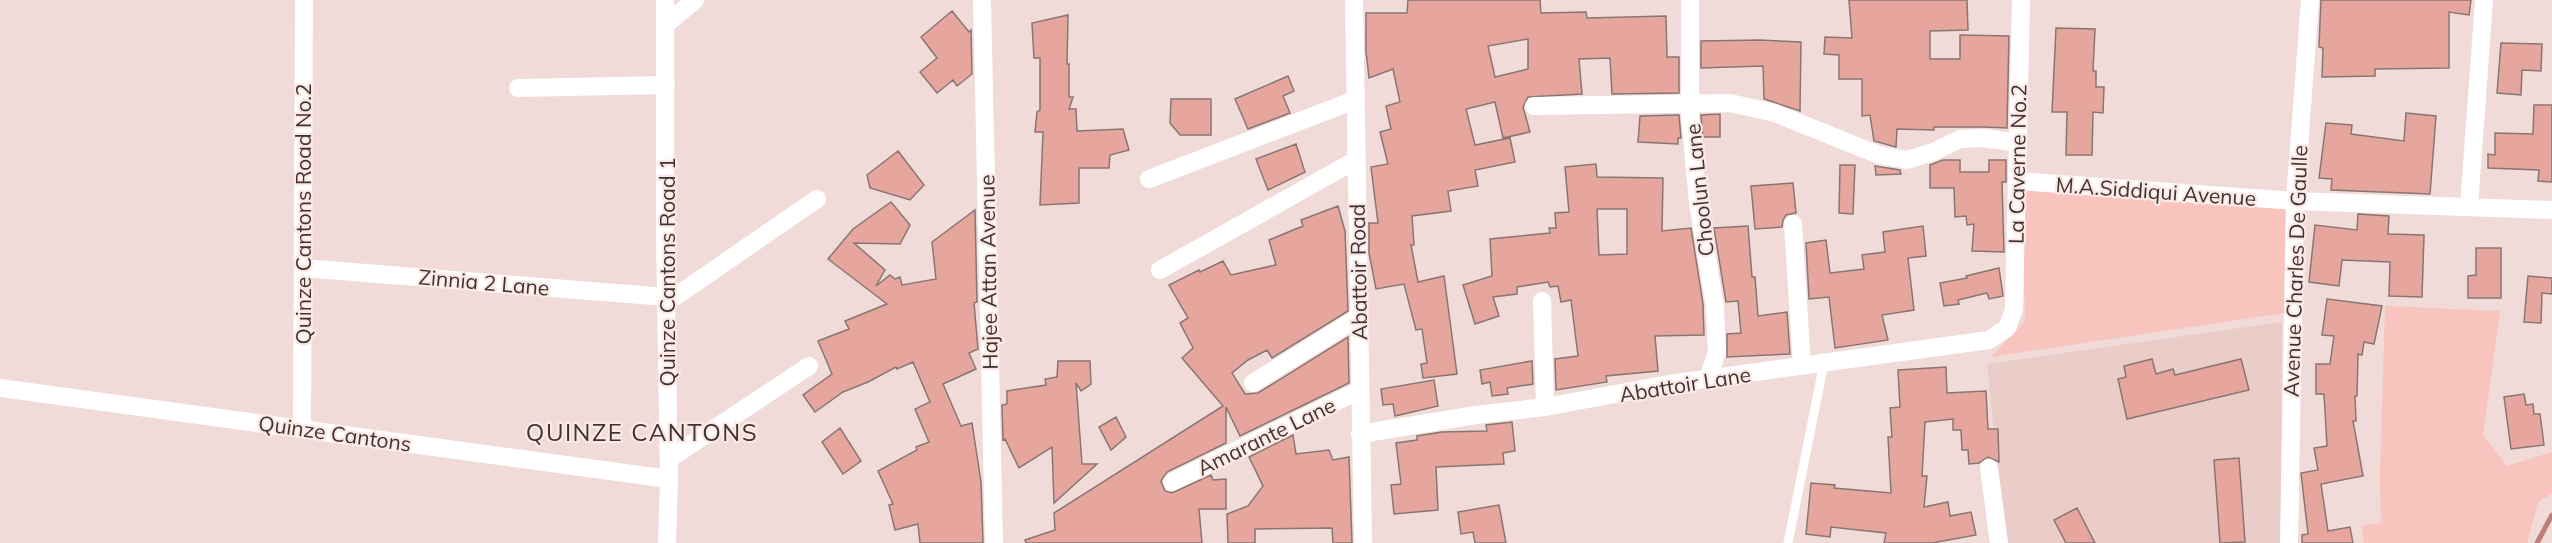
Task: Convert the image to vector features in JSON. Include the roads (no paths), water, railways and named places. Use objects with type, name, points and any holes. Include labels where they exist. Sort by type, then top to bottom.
[{"type":"street","name":"Quinze Cantons Road No.2","points":[[302,428],[304,0]]},
{"type":"street","name":"Quinze Cantons Road 1","points":[[665,0],[668,543]]},
{"type":"street","points":[[665,25],[695,0]]},
{"type":"street","name":"Hajee Attan Avenue","points":[[982,0],[994,543]]},
{"type":"street","name":"Abattoir Road","points":[[1354,0],[1363,543]]},
{"type":"street","name":"Choolun Lane","points":[[1690,0],[1690,105],[1698,203],[1715,307],[1717,352],[1708,379]]},
{"type":"street","name":"La Caverne No.2","points":[[2007,328],[2014,309],[2020,0]]},
{"type":"street","name":"Avenue Charles De Gaulle","points":[[2289,543],[2295,201],[2310,0]]},
{"type":"street","points":[[2469,207],[2484,0]]},
{"type":"street","points":[[519,88],[666,85]]},
{"type":"street","points":[[1149,179],[1355,100]]},
{"type":"street","points":[[1534,106],[1730,103],[1775,113],[1880,155],[1906,160],[1933,152],[1960,140],[1984,138],[2018,144]]},
{"type":"street","points":[[1160,270],[1356,160]]},
{"type":"street","name":"M.A.Siddiqui Avenue","points":[[2017,181],[2295,201],[2552,210]]},
{"type":"street","points":[[666,300],[817,200]]},
{"type":"street","points":[[1793,224],[1802,366]]},
{"type":"street","name":"Zinnia 2 Lane","points":[[303,268],[666,300]]},
{"type":"street","points":[[1542,301],[1545,407]]},
{"type":"street","points":[[1253,383],[1359,317]]},
{"type":"street","name":"Abattoir Lane","points":[[1360,434],[1476,415],[1545,407],[1708,379],[1989,340],[2007,328]]},
{"type":"street","points":[[669,459],[809,366]]},
{"type":"street","name":"Quinze Cantons","points":[[0,388],[669,479]]},
{"type":"street","name":"Amarante Lane","points":[[1172,482],[1359,390]]},
{"type":"street","points":[[1989,468],[1999,543]]},
{"type":"lane","points":[[1788,543],[1824,363]]},
{"type":"waterway","points":[[2537,543],[2552,515]]},
{"type":"district","name":"QUINZE CANTONS","points":[[642,432]]}]
